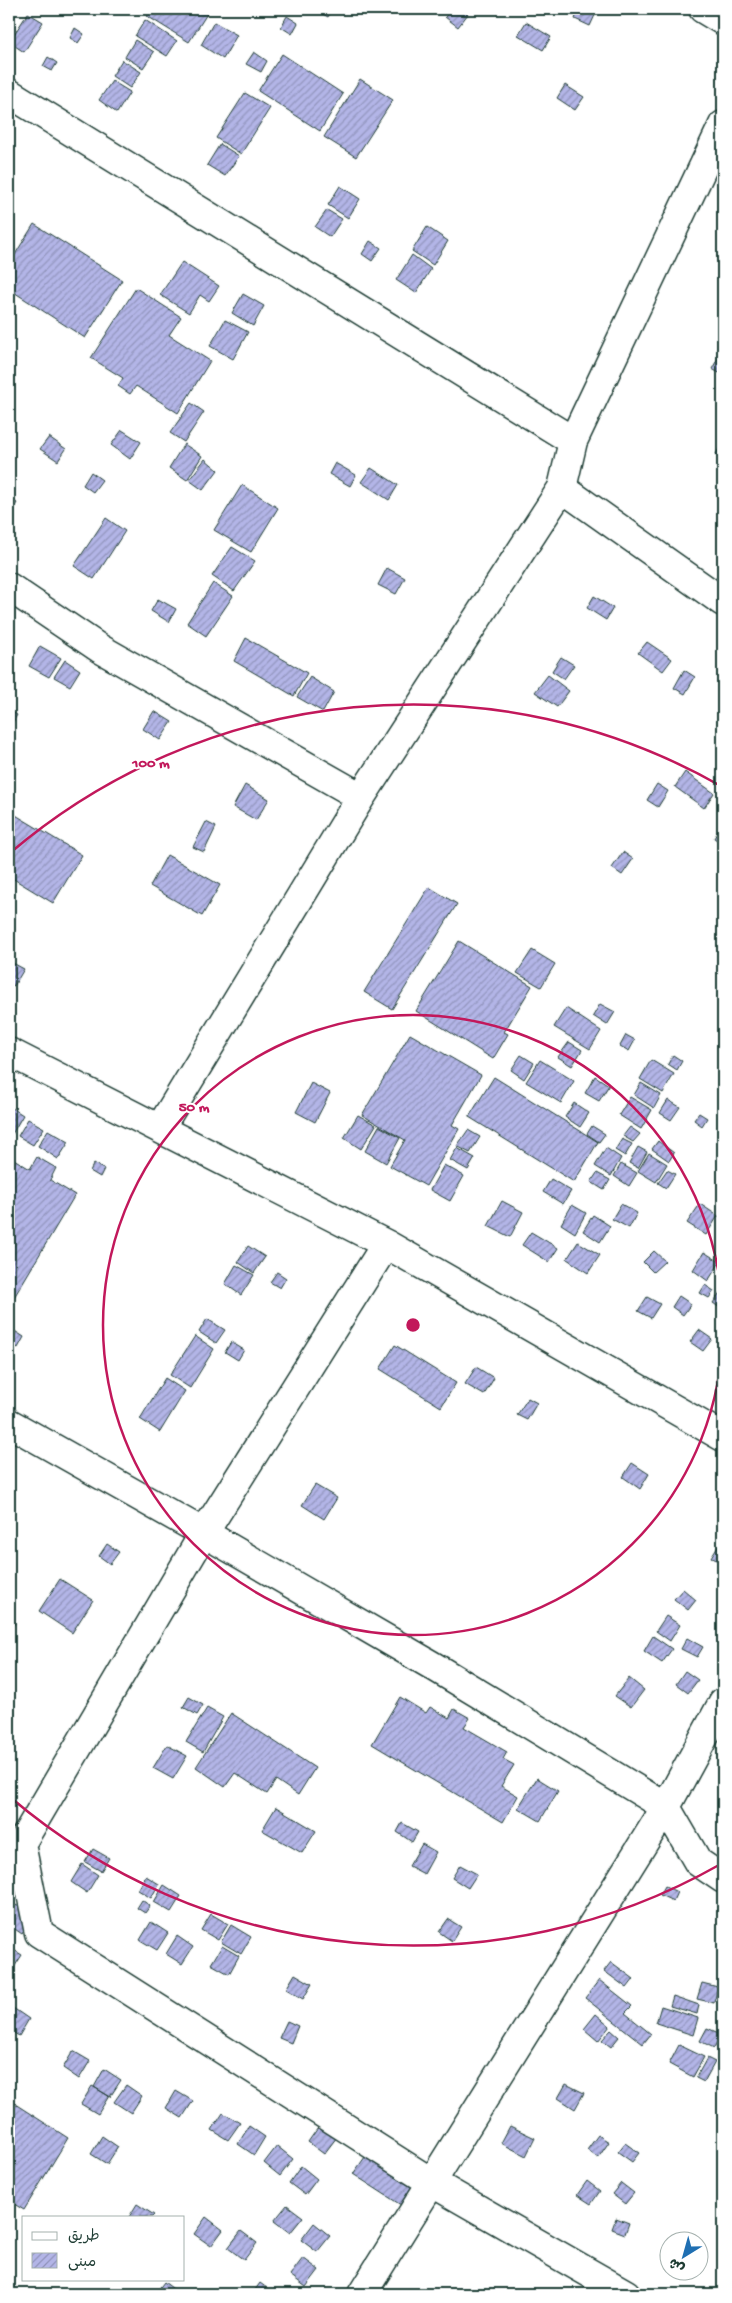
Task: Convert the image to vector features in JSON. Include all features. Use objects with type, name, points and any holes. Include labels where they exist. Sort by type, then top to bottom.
[{"type":"street","points":[[703,9],[723,21]]},
{"type":"street","points":[[9,93],[574,441]]},
{"type":"street","points":[[160,1128],[361,797],[562,488],[574,441],[723,125]]},
{"type":"street","points":[[562,488],[723,602]]},
{"type":"street","points":[[9,587],[99,648],[361,797]]},
{"type":"street","points":[[9,1052],[386,1244],[723,1437]]},
{"type":"street","points":[[386,1244],[204,1533],[21,1844],[39,1933],[432,2182],[626,2294]]},
{"type":"street","points":[[9,1423],[204,1533],[433,1666],[666,1806],[698,1862],[723,1879]]},
{"type":"street","points":[[362,2294],[666,1806],[723,1702]]},
{"type":"building","points":[[151,9],[210,9],[189,42],[147,16]]},
{"type":"building","points":[[317,9],[332,9],[328,17]]},
{"type":"building","points":[[452,9],[461,9],[468,14],[458,27],[445,17]]},
{"type":"building","points":[[579,9],[587,9],[596,13],[590,26],[575,19]]},
{"type":"building","points":[[28,13],[43,22],[24,52],[9,42]]},
{"type":"building","points":[[287,16],[298,23],[292,34],[281,27]]},
{"type":"building","points":[[145,20],[177,41],[167,56],[135,36]]},
{"type":"building","points":[[214,22],[237,35],[223,59],[201,45]]},
{"type":"building","points":[[526,22],[551,37],[543,50],[518,35]]},
{"type":"building","points":[[75,28],[84,34],[78,43],[70,38]]},
{"type":"building","points":[[135,40],[154,52],[143,68],[125,57]]},
{"type":"building","points":[[254,52],[267,61],[261,72],[246,64]]},
{"type":"building","points":[[282,54],[343,94],[320,131],[258,91]]},
{"type":"building","points":[[48,57],[57,63],[52,71],[43,66]]},
{"type":"building","points":[[122,60],[141,72],[130,88],[112,76]]},
{"type":"building","points":[[360,79],[393,100],[356,157],[324,137]]},
{"type":"building","points":[[112,81],[130,92],[117,113],[99,100]]},
{"type":"building","points":[[565,85],[584,97],[575,110],[557,98]]},
{"type":"building","points":[[245,93],[270,108],[241,154],[216,138]]},
{"type":"building","points":[[220,144],[239,156],[225,176],[207,165]]},
{"type":"building","points":[[340,186],[360,199],[348,218],[328,205]]},
{"type":"building","points":[[327,210],[342,219],[330,237],[315,227]]},
{"type":"building","points":[[34,224],[122,280],[85,338],[9,289],[9,264]]},
{"type":"building","points":[[427,227],[448,241],[433,265],[412,251]]},
{"type":"building","points":[[370,241],[381,248],[372,261],[362,254]]},
{"type":"building","points":[[412,255],[431,269],[416,293],[396,280]]},
{"type":"building","points":[[182,262],[219,286],[209,301],[200,295],[189,313],[160,295]]},
{"type":"building","points":[[136,288],[181,317],[169,335],[210,361],[178,413],[136,386],[130,394],[118,386],[123,378],[91,358]]},
{"type":"building","points":[[243,294],[264,306],[253,326],[232,313]]},
{"type":"building","points":[[225,320],[248,332],[233,359],[210,346]]},
{"type":"building","points":[[723,349],[723,375],[712,369]]},
{"type":"building","points":[[191,403],[204,412],[184,442],[170,433]]},
{"type":"building","points":[[122,430],[141,442],[130,459],[111,445]]},
{"type":"building","points":[[49,437],[66,449],[58,461],[40,449]]},
{"type":"building","points":[[723,441],[723,459],[716,454]]},
{"type":"building","points":[[184,444],[202,456],[187,480],[169,468]]},
{"type":"building","points":[[205,459],[218,470],[203,490],[189,480]]},
{"type":"building","points":[[335,463],[356,475],[350,486],[329,474]]},
{"type":"building","points":[[371,468],[398,485],[389,500],[361,482]]},
{"type":"building","points":[[91,472],[102,480],[93,492],[83,485]]},
{"type":"building","points":[[242,485],[278,508],[251,552],[214,530]]},
{"type":"building","points":[[9,498],[17,503],[9,515]]},
{"type":"building","points":[[106,518],[125,531],[94,579],[74,566]]},
{"type":"building","points":[[232,547],[255,561],[234,591],[212,576]]},
{"type":"building","points":[[387,568],[405,578],[396,594],[378,585]]},
{"type":"building","points":[[213,583],[233,596],[206,636],[187,623]]},
{"type":"building","points":[[594,596],[613,608],[606,620],[587,608]]},
{"type":"building","points":[[158,599],[176,609],[169,622],[151,611]]},
{"type":"building","points":[[246,638],[307,673],[294,696],[234,661]]},
{"type":"building","points":[[647,642],[672,659],[663,671],[638,653]]},
{"type":"building","points":[[40,646],[61,658],[49,677],[29,666]]},
{"type":"building","points":[[561,657],[574,665],[564,679],[552,671]]},
{"type":"building","points":[[65,660],[80,670],[70,686],[54,677]]},
{"type":"building","points":[[684,670],[695,677],[685,694],[674,688]]},
{"type":"building","points":[[548,675],[569,691],[557,707],[535,692]]},
{"type":"building","points":[[310,677],[334,692],[323,712],[297,697]]},
{"type":"building","points":[[9,710],[17,715],[9,729]]},
{"type":"building","points":[[154,711],[172,722],[160,740],[143,729]]},
{"type":"building","points":[[685,772],[714,793],[704,808],[675,787]]},
{"type":"building","points":[[657,784],[668,791],[658,807],[647,800]]},
{"type":"building","points":[[245,785],[269,799],[256,820],[233,807]]},
{"type":"building","points":[[9,811],[82,855],[53,903],[12,878],[9,884]]},
{"type":"building","points":[[206,822],[216,827],[204,852],[193,847]]},
{"type":"building","points":[[723,823],[723,844],[714,838]]},
{"type":"building","points":[[623,852],[633,859],[622,875],[612,868]]},
{"type":"building","points":[[167,855],[220,885],[202,916],[150,886]]},
{"type":"building","points":[[429,887],[457,904],[392,1009],[364,992]]},
{"type":"building","points":[[459,941],[532,986],[504,1032],[508,1034],[493,1059],[416,1011]]},
{"type":"building","points":[[532,950],[555,964],[541,987],[517,973]]},
{"type":"building","points":[[9,961],[24,969],[14,986],[9,983]]},
{"type":"building","points":[[600,1004],[615,1012],[607,1025],[593,1016]]},
{"type":"building","points":[[566,1008],[601,1031],[590,1049],[554,1027]]},
{"type":"building","points":[[410,1034],[481,1075],[452,1125],[459,1129],[426,1186],[390,1166],[405,1140],[362,1115]]},
{"type":"building","points":[[626,1035],[635,1040],[629,1051],[620,1046]]},
{"type":"building","points":[[569,1042],[582,1050],[572,1066],[558,1057]]},
{"type":"building","points":[[521,1055],[534,1063],[524,1079],[511,1070]]},
{"type":"building","points":[[673,1055],[682,1061],[677,1070],[668,1064]]},
{"type":"building","points":[[540,1060],[574,1081],[561,1103],[526,1082]]},
{"type":"building","points":[[651,1060],[674,1074],[663,1093],[640,1079]]},
{"type":"building","points":[[595,1076],[609,1085],[599,1101],[585,1093]]},
{"type":"building","points":[[494,1077],[598,1142],[574,1182],[469,1117]]},
{"type":"building","points":[[311,1083],[330,1093],[315,1122],[296,1112]]},
{"type":"building","points":[[641,1083],[661,1095],[654,1108],[634,1095]]},
{"type":"building","points":[[630,1097],[652,1110],[641,1129],[619,1115]]},
{"type":"building","points":[[668,1100],[680,1107],[671,1120],[660,1113]]},
{"type":"building","points":[[574,1103],[589,1113],[580,1127],[565,1117]]},
{"type":"building","points":[[9,1106],[23,1115],[12,1134],[9,1132]]},
{"type":"building","points":[[699,1113],[707,1118],[702,1126],[694,1120]]},
{"type":"building","points":[[358,1115],[376,1125],[361,1149],[344,1138]]},
{"type":"building","points":[[28,1119],[44,1128],[33,1145],[18,1136]]},
{"type":"building","points":[[379,1126],[400,1138],[386,1163],[365,1151]]},
{"type":"building","points":[[592,1126],[605,1134],[599,1142],[587,1134]]},
{"type":"building","points":[[630,1127],[640,1134],[633,1142],[623,1136]]},
{"type":"building","points":[[48,1130],[69,1142],[58,1159],[38,1146]]},
{"type":"building","points":[[468,1130],[480,1137],[470,1153],[457,1146]]},
{"type":"building","points":[[622,1139],[632,1144],[625,1156],[615,1150]]},
{"type":"building","points":[[658,1141],[674,1153],[669,1161],[652,1149]]},
{"type":"building","points":[[638,1147],[647,1152],[638,1168],[629,1163]]},
{"type":"building","points":[[457,1148],[475,1158],[468,1170],[450,1160]]},
{"type":"building","points":[[606,1148],[621,1158],[611,1176],[595,1166]]},
{"type":"building","points":[[649,1153],[667,1164],[656,1182],[638,1171]]},
{"type":"building","points":[[9,1156],[30,1169],[37,1157],[56,1168],[50,1180],[75,1195],[13,1299],[9,1297]]},
{"type":"building","points":[[94,1163],[104,1169],[100,1177],[90,1171]]},
{"type":"building","points":[[621,1164],[637,1173],[629,1186],[614,1176]]},
{"type":"building","points":[[444,1165],[464,1176],[450,1201],[430,1190]]},
{"type":"building","points":[[667,1170],[675,1174],[666,1188],[658,1183]]},
{"type":"building","points":[[597,1173],[610,1180],[604,1190],[591,1182]]},
{"type":"building","points":[[551,1179],[571,1191],[563,1204],[543,1192]]},
{"type":"building","points":[[502,1201],[523,1212],[510,1237],[488,1226]]},
{"type":"building","points":[[621,1204],[637,1213],[629,1228],[612,1219]]},
{"type":"building","points":[[700,1204],[718,1216],[706,1235],[687,1223]]},
{"type":"building","points":[[572,1205],[586,1213],[575,1233],[561,1224]]},
{"type":"building","points":[[593,1215],[610,1226],[600,1242],[583,1231]]},
{"type":"building","points":[[531,1232],[558,1248],[549,1262],[522,1245]]},
{"type":"building","points":[[578,1242],[600,1255],[588,1273],[567,1259]]},
{"type":"building","points":[[248,1246],[265,1257],[254,1273],[238,1262]]},
{"type":"building","points":[[654,1251],[665,1261],[653,1272],[643,1262]]},
{"type":"building","points":[[704,1252],[720,1262],[708,1281],[693,1270]]},
{"type":"building","points":[[236,1265],[254,1275],[241,1295],[225,1284]]},
{"type":"building","points":[[277,1272],[286,1278],[280,1288],[270,1282]]},
{"type":"building","points":[[705,1285],[714,1291],[709,1298],[700,1293]]},
{"type":"building","points":[[723,1288],[723,1310],[713,1303]]},
{"type":"building","points":[[679,1296],[691,1304],[683,1315],[672,1307]]},
{"type":"building","points":[[647,1297],[660,1304],[651,1318],[638,1311]]},
{"type":"building","points":[[207,1319],[225,1330],[216,1343],[199,1332]]},
{"type":"building","points":[[10,1328],[24,1337],[18,1348],[9,1343]]},
{"type":"building","points":[[699,1330],[712,1339],[703,1351],[690,1342]]},
{"type":"building","points":[[195,1336],[214,1349],[190,1388],[170,1375]]},
{"type":"building","points":[[231,1342],[244,1350],[238,1360],[225,1352]]},
{"type":"building","points":[[395,1345],[456,1383],[441,1407],[380,1369]]},
{"type":"building","points":[[476,1367],[494,1378],[484,1395],[465,1384]]},
{"type":"building","points":[[165,1378],[185,1391],[160,1432],[140,1419]]},
{"type":"building","points":[[528,1398],[537,1403],[527,1420],[517,1415]]},
{"type":"building","points":[[632,1463],[649,1474],[640,1489],[623,1477]]},
{"type":"building","points":[[315,1485],[337,1498],[324,1519],[302,1505]]},
{"type":"building","points":[[107,1544],[119,1552],[110,1564],[99,1556]]},
{"type":"building","points":[[719,1544],[723,1547],[723,1564],[711,1557]]},
{"type":"building","points":[[60,1579],[93,1600],[72,1633],[39,1611]]},
{"type":"building","points":[[683,1589],[696,1600],[688,1610],[674,1599]]},
{"type":"building","points":[[666,1616],[680,1625],[670,1641],[656,1631]]},
{"type":"building","points":[[9,1619],[15,1623],[9,1633]]},
{"type":"building","points":[[653,1636],[672,1649],[662,1663],[644,1651]]},
{"type":"building","points":[[687,1638],[703,1647],[697,1657],[681,1649]]},
{"type":"building","points":[[685,1671],[698,1680],[688,1693],[676,1684]]},
{"type":"building","points":[[629,1678],[644,1690],[631,1707],[615,1696]]},
{"type":"building","points":[[189,1697],[203,1705],[197,1715],[183,1707]]},
{"type":"building","points":[[400,1697],[426,1713],[430,1707],[449,1718],[454,1709],[470,1718],[464,1727],[507,1752],[503,1759],[514,1765],[501,1786],[518,1796],[503,1822],[372,1744]]},
{"type":"building","points":[[207,1708],[223,1717],[203,1752],[186,1742]]},
{"type":"building","points":[[231,1713],[315,1768],[298,1795],[276,1780],[267,1794],[235,1773],[225,1787],[196,1767]]},
{"type":"building","points":[[167,1745],[187,1756],[173,1779],[153,1768]]},
{"type":"building","points":[[537,1778],[558,1791],[540,1821],[518,1808]]},
{"type":"building","points":[[276,1807],[316,1831],[302,1853],[262,1830]]},
{"type":"building","points":[[402,1823],[418,1832],[412,1842],[397,1832]]},
{"type":"building","points":[[422,1844],[436,1852],[424,1874],[409,1866]]},
{"type":"building","points":[[93,1849],[109,1858],[101,1871],[85,1862]]},
{"type":"building","points":[[82,1864],[98,1875],[87,1893],[71,1882]]},
{"type":"building","points":[[460,1865],[477,1874],[468,1888],[452,1878]]},
{"type":"building","points":[[146,1876],[159,1884],[151,1898],[138,1890]]},
{"type":"building","points":[[164,1885],[181,1896],[171,1912],[154,1902]]},
{"type":"building","points":[[665,1886],[677,1892],[673,1901],[660,1895]]},
{"type":"building","points":[[142,1900],[150,1906],[145,1913],[137,1908]]},
{"type":"building","points":[[16,1905],[33,1916],[22,1934],[9,1925],[9,1918]]},
{"type":"building","points":[[211,1914],[228,1924],[218,1940],[201,1930]]},
{"type":"building","points":[[448,1919],[461,1927],[452,1941],[439,1932]]},
{"type":"building","points":[[151,1922],[168,1933],[157,1950],[140,1940]]},
{"type":"building","points":[[231,1925],[251,1937],[241,1954],[221,1942]]},
{"type":"building","points":[[177,1936],[193,1947],[182,1964],[166,1954]]},
{"type":"building","points":[[222,1946],[239,1956],[229,1974],[211,1964]]},
{"type":"building","points":[[9,1947],[22,1955],[11,1972],[9,1971]]},
{"type":"building","points":[[611,1962],[634,1979],[627,1988],[604,1971]]},
{"type":"building","points":[[295,1974],[312,1984],[303,1999],[286,1989]]},
{"type":"building","points":[[599,1980],[632,2006],[625,2013],[651,2034],[643,2044],[585,1998]]},
{"type":"building","points":[[702,1983],[718,1987],[714,2003],[697,1999]]},
{"type":"building","points":[[673,1996],[699,2005],[697,2014],[670,2006]]},
{"type":"building","points":[[661,2006],[698,2018],[693,2035],[656,2023]]},
{"type":"building","points":[[13,2008],[29,2019],[19,2036],[9,2030],[9,2015]]},
{"type":"building","points":[[596,2014],[610,2026],[598,2041],[584,2029]]},
{"type":"building","points":[[287,2021],[298,2026],[291,2043],[279,2038]]},
{"type":"building","points":[[707,2028],[721,2034],[714,2048],[700,2041]]},
{"type":"building","points":[[611,2030],[619,2037],[611,2047],[602,2040]]},
{"type":"building","points":[[679,2045],[704,2057],[693,2077],[669,2064]]},
{"type":"building","points":[[73,2051],[90,2061],[79,2079],[63,2068]]},
{"type":"building","points":[[707,2058],[715,2062],[704,2082],[696,2078]]},
{"type":"building","points":[[104,2069],[121,2080],[110,2097],[94,2087]]},
{"type":"building","points":[[566,2084],[584,2093],[575,2109],[558,2098]]},
{"type":"building","points":[[126,2085],[142,2096],[131,2113],[114,2102]]},
{"type":"building","points":[[92,2086],[109,2096],[98,2114],[81,2104]]},
{"type":"building","points":[[176,2091],[193,2101],[182,2118],[166,2108]]},
{"type":"building","points":[[12,2102],[68,2138],[24,2210],[9,2201],[9,2107]]},
{"type":"building","points":[[223,2113],[240,2123],[228,2140],[212,2130]]},
{"type":"building","points":[[320,2125],[337,2137],[324,2154],[308,2142]]},
{"type":"building","points":[[249,2126],[265,2137],[254,2155],[238,2144]]},
{"type":"building","points":[[510,2126],[535,2138],[526,2156],[501,2143]]},
{"type":"building","points":[[598,2135],[609,2142],[598,2158],[587,2150]]},
{"type":"building","points":[[102,2136],[118,2147],[107,2164],[91,2154]]},
{"type":"building","points":[[625,2143],[639,2153],[632,2162],[618,2152]]},
{"type":"building","points":[[277,2146],[293,2159],[280,2176],[264,2163]]},
{"type":"building","points":[[365,2157],[416,2190],[404,2207],[353,2174]]},
{"type":"building","points":[[301,2166],[317,2179],[305,2195],[289,2183]]},
{"type":"building","points":[[587,2181],[600,2191],[591,2204],[577,2195]]},
{"type":"building","points":[[621,2183],[634,2193],[625,2204],[612,2194]]},
{"type":"building","points":[[137,2204],[154,2215],[153,2216],[130,2216]]},
{"type":"building","points":[[287,2205],[303,2217],[290,2233],[274,2221]]},
{"type":"building","points":[[206,2217],[223,2230],[211,2246],[194,2234]]},
{"type":"building","points":[[616,2218],[629,2223],[625,2234],[612,2229]]},
{"type":"building","points":[[314,2223],[330,2236],[317,2252],[301,2240]]},
{"type":"building","points":[[241,2231],[257,2243],[244,2260],[228,2248]]},
{"type":"building","points":[[303,2258],[319,2270],[306,2287],[290,2275]]},
{"type":"building","points":[[164,2282],[180,2294],[155,2294]]},
{"type":"building","points":[[260,2283],[275,2294],[252,2294]]}]
